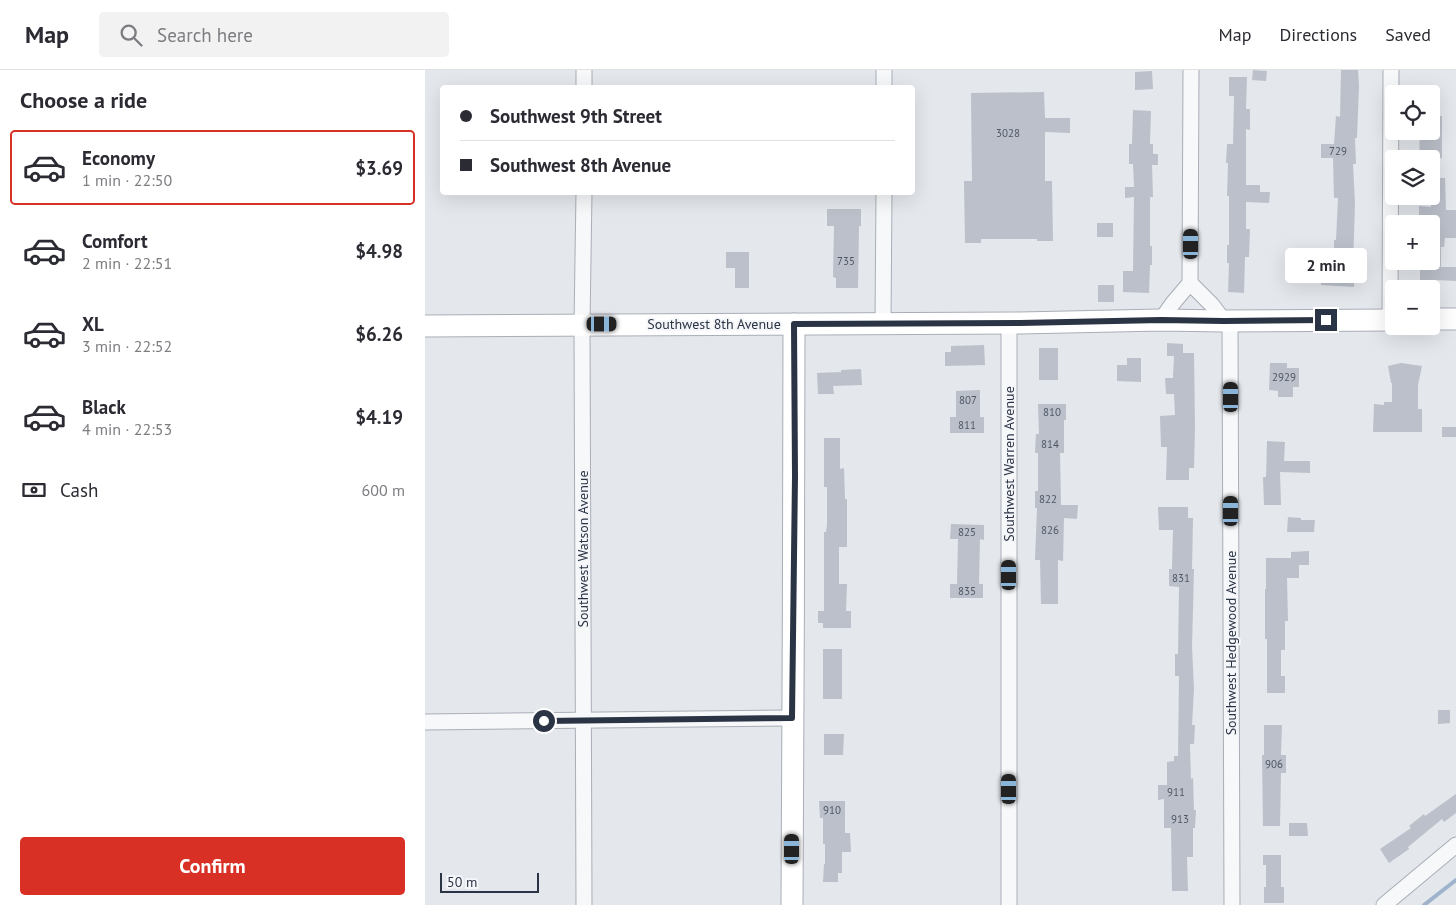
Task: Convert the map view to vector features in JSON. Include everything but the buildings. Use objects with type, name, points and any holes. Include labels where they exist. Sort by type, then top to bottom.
[{"type":"street","points":[[584,70],[584,85]]},
{"type":"street","points":[[884,70],[884,85]]},
{"type":"street","points":[[1161,320],[1190,283],[1191,70]]},
{"type":"street","points":[[1391,70],[1392,280]]},
{"type":"street","name":"Southwest Watson Avenue","points":[[584,195],[582,325],[584,905]]},
{"type":"street","points":[[883,323],[884,195]]},
{"type":"street","points":[[1190,283],[1227,321]]},
{"type":"street","points":[[1440,319],[1456,319]]},
{"type":"street","name":"Southwest 8th Avenue","points":[[425,326],[1385,320]]},
{"type":"street","name":"Southwest Hedgewood Avenue","points":[[1227,321],[1232,905]]},
{"type":"street","name":"Southwest Warren Avenue","points":[[1009,323],[1009,905]]},
{"type":"street","points":[[792,905],[795,476],[794,324]]},
{"type":"street","points":[[425,722],[792,718]]},
{"type":"street","points":[[1384,905],[1456,845]]},
{"type":"waterway","points":[[1424,905],[1456,880]]},
{"type":"route","points":[[544,721],[792,718],[795,476],[794,324],[1326,320]]}]
